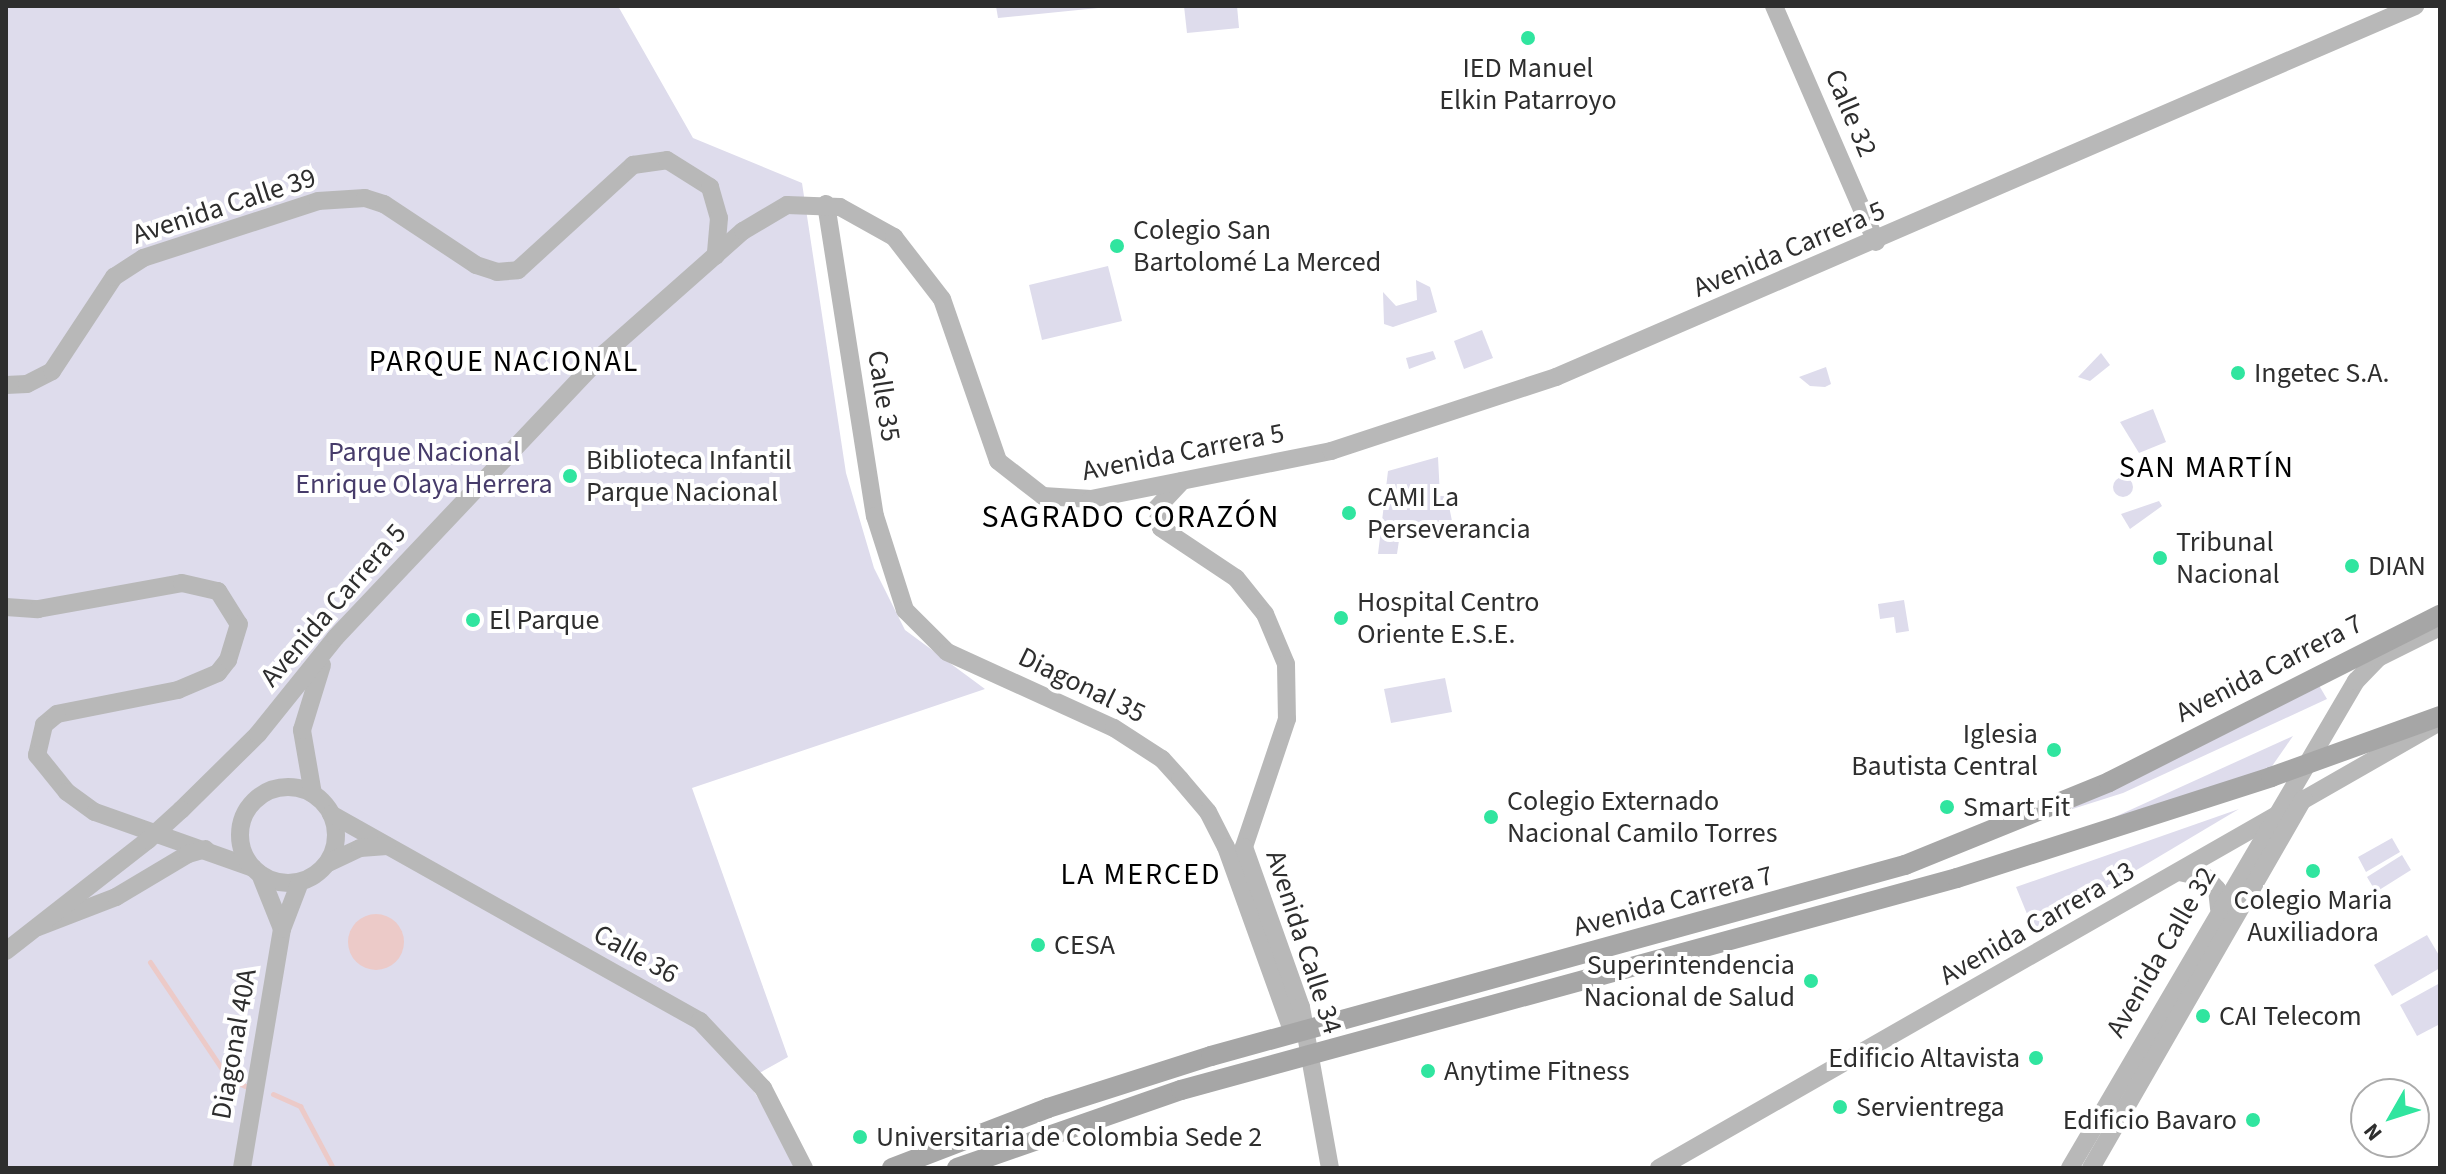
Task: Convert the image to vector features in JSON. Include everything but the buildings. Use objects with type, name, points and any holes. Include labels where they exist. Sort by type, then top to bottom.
[{"type":"main road","name":"Calle 32","points":[[1774,6],[1876,242]]},
{"type":"main road","name":"Avenida Carrera 5","points":[[6,951],[148,840],[181,810],[258,734],[336,637],[596,361],[772,211],[805,203],[826,204],[876,224],[928,276],[952,321],[990,444],[1012,476],[1043,496],[1071,501],[1331,451],[1460,411],[1637,345],[2415,6]]},
{"type":"main road","name":"Avenida Calle 39","points":[[6,385],[27,384],[52,371],[114,277],[143,258],[318,201],[365,198],[384,204],[476,265],[497,272],[518,270],[633,165],[667,160],[710,187],[719,218],[716,256]]},
{"type":"main road","name":"Calle 35","points":[[826,204],[875,516],[897,594]]},
{"type":"main road","name":"Avenida Calle 34","points":[[1184,480],[1162,499],[1161,528],[1220,563],[1243,585],[1265,614],[1286,664],[1290,694],[1282,741],[1248,827],[1246,860],[1272,952],[1299,1031],[1311,1055],[1330,1168]]},
{"type":"main road","points":[[6,607],[38,609],[182,583],[200,583],[228,601],[238,634],[218,673],[178,690],[57,714],[38,739],[37,755],[52,776],[95,812],[205,849],[279,882],[300,882],[328,863],[360,848],[387,846]]},
{"type":"main road","name":"Diagonal 35","points":[[897,594],[918,627],[947,652],[1114,728],[1162,759],[1208,812],[1226,847]]},
{"type":"main road","name":"Avenida Carrera 7","points":[[892,1168],[1061,1103],[1299,1031],[1905,865],[2109,782],[2440,615]]},
{"type":"main road","name":"Avenida Carrera 7","points":[[2303,766],[2364,671],[2398,646],[2440,627]]},
{"type":"main road","points":[[328,863],[335,844],[331,814],[313,794],[302,730],[316,678],[336,637]]},
{"type":"main road","name":"Avenida Carrera 7","points":[[957,1168],[1110,1112],[1942,882],[2440,719]]},
{"type":"main road","name":"Avenida Carrera 13","points":[[1659,1168],[2179,872],[2440,719]]},
{"type":"main road","name":"Avenida Calle 32","points":[[2070,1168],[2303,766]]},
{"type":"main road","points":[[282,929],[240,837],[251,805],[280,788],[313,794]]},
{"type":"main road","name":"Avenida Calle 32","points":[[2091,1168],[2305,797]]},
{"type":"main road","name":"Calle 36","points":[[331,814],[700,1021],[763,1088],[804,1168]]},
{"type":"main road","name":"Avenida Calle 34","points":[[1226,847],[1272,952]]},
{"type":"main road","points":[[38,927],[116,897],[188,854],[205,849]]},
{"type":"main road","points":[[2179,872],[2207,878],[2217,889],[2219,909]]},
{"type":"main road","name":"Diagonal 40A","points":[[242,1168],[282,929],[300,882]]},
{"type":"green space","name":"Parque Nacional Enrique Olaya Herrera","points":[[6,6],[618,6],[693,138],[802,183],[846,473],[874,568],[905,630],[985,689],[692,788],[788,1057],[747,1080],[777,1129],[794,1168],[6,1168]]},
{"type":"green space","points":[[996,6],[1118,6],[998,18]]},
{"type":"green space","points":[[1184,6],[1237,6],[1239,28],[1187,33]]},
{"type":"green space","points":[[1108,266],[1122,321],[1042,340],[1029,285]]},
{"type":"green space","points":[[1416,280],[1430,287],[1437,312],[1393,327],[1384,324],[1383,292],[1396,306],[1417,300]]},
{"type":"green space","points":[[1482,330],[1493,358],[1464,369],[1454,341]]},
{"type":"green space","points":[[1433,351],[1436,359],[1409,369],[1406,358]]},
{"type":"green space","points":[[2101,353],[2110,365],[2090,381],[2078,377]]},
{"type":"green space","points":[[1826,367],[1831,384],[1825,387],[1810,386],[1799,377]]},
{"type":"green space","points":[[2153,409],[2166,442],[2139,453],[2120,422]]},
{"type":"green space","points":[[1438,457],[1440,496],[1447,496],[1452,521],[1401,527],[1397,554],[1378,554],[1388,471]]},
{"type":"green space","points":[[2123,477],[2130,480],[2133,487],[2130,494],[2123,497],[2116,494],[2113,487],[2116,480]]},
{"type":"green space","points":[[2159,501],[2162,506],[2130,529],[2121,514]]},
{"type":"green space","points":[[1904,600],[1909,631],[1896,633],[1894,617],[1880,619],[1878,604]]},
{"type":"green space","points":[[1445,678],[1452,712],[1391,723],[1384,689]]},
{"type":"green space","points":[[2317,682],[2327,699],[2123,793],[2063,812]]},
{"type":"green space","points":[[2293,736],[2270,769],[2108,820]]},
{"type":"green space","points":[[2239,809],[2034,931],[2016,887]]},
{"type":"green space","points":[[2392,838],[2400,852],[2366,872],[2358,857]]},
{"type":"green space","points":[[2402,855],[2411,870],[2376,892],[2367,877]]},
{"type":"green space","points":[[2427,935],[2440,957],[2440,968],[2392,996],[2374,965]]},
{"type":"green space","points":[[2440,983],[2440,1024],[2417,1036],[2400,1005]]},
{"type":"shaded area","points":[[376,914],[396,922],[404,942],[396,962],[376,970],[356,962],[348,942],[356,922]]},
{"type":"waterway","points":[[150,962],[228,1078],[247,1087]]},
{"type":"waterway","points":[[273,1094],[300,1106],[333,1168]]},
{"type":"place","name":"IED Manuel Elkin Patarroyo","points":[[1528,38]]},
{"type":"place","name":"Colegio San Bartolomé La Merced","points":[[1117,246]]},
{"type":"place","name":"Ingetec S.A.","points":[[2238,373]]},
{"type":"place","name":"Biblioteca Infantil Parque Nacional","points":[[570,476]]},
{"type":"place","name":"CAMI La Perseverancia","points":[[1349,513]]},
{"type":"place","name":"Tribunal Nacional","points":[[2160,558]]},
{"type":"place","name":"DIAN","points":[[2352,566]]},
{"type":"place","name":"Hospital Centro Oriente E.S.E.","points":[[1341,618]]},
{"type":"place","name":"El Parque","points":[[473,620]]},
{"type":"place","name":"Iglesia Bautista Central","points":[[2054,750]]},
{"type":"place","name":"Smart Fit","points":[[1947,807]]},
{"type":"place","name":"Colegio Externado Nacional Camilo Torres","points":[[1491,817]]},
{"type":"place","name":"Colegio Maria Auxiliadora","points":[[2313,871]]},
{"type":"place","name":"CESA","points":[[1038,945]]},
{"type":"place","name":"Superintendencia Nacional de Salud","points":[[1811,981]]},
{"type":"place","name":"CAI Telecom","points":[[2203,1016]]},
{"type":"place","name":"Edificio Altavista","points":[[2036,1058]]},
{"type":"place","name":"Anytime Fitness","points":[[1428,1071]]},
{"type":"place","name":"Servientrega","points":[[1840,1107]]},
{"type":"place","name":"Edificio Bavaro","points":[[2253,1120]]},
{"type":"place","name":"Universitaria de Colombia Sede 2","points":[[860,1137]]},
{"type":"district","name":"PARQUE NACIONAL","points":[[504,362]]},
{"type":"district","name":"SAN MARTÍN","points":[[2207,468]]},
{"type":"district","name":"SAGRADO CORAZÓN","points":[[1131,517]]},
{"type":"district","name":"LA MERCED","points":[[1141,875]]}]
